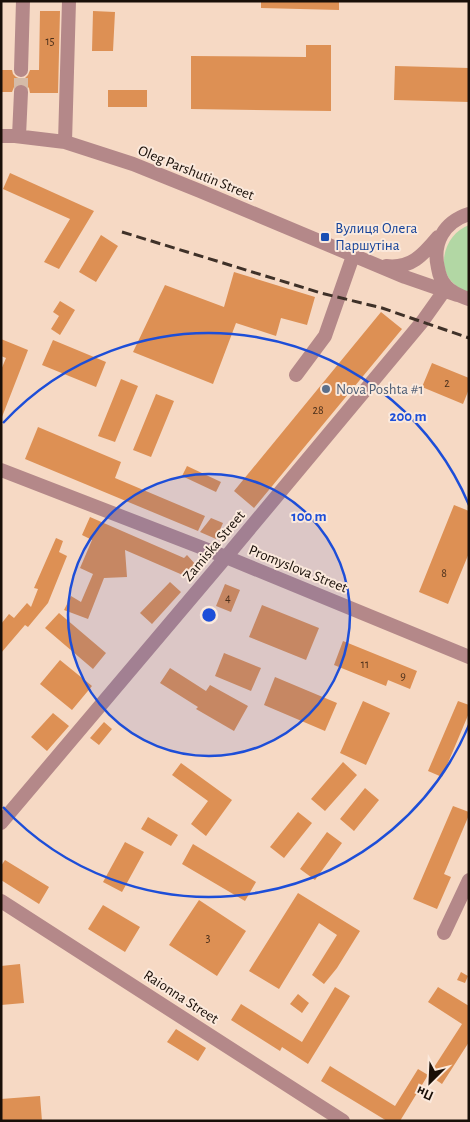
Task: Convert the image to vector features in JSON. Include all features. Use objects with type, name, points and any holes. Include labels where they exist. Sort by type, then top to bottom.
[{"type":"street","points":[[21,70],[23,1]]},
{"type":"street","points":[[65,142],[69,1]]},
{"type":"street","points":[[19,136],[21,92]]},
{"type":"street","name":"Oleg Parshutin Street","points":[[1,136],[19,136],[65,142],[133,164],[405,277],[454,292]]},
{"type":"street","name":"Oleg Parshutin Street","points":[[373,264],[401,266],[411,263],[422,256],[449,224],[466,215]]},
{"type":"street","points":[[443,232],[437,245],[436,259],[439,273],[454,292]]},
{"type":"street","points":[[296,375],[325,336],[353,256]]},
{"type":"street","name":"Zamiska Street","points":[[1,823],[422,322],[454,292]]},
{"type":"street","name":"Promyslova Street","points":[[1,470],[226,557],[469,657]]},
{"type":"street","points":[[444,933],[469,880]]},
{"type":"street","name":"Raionna Street","points":[[1,901],[343,1121]]},
{"type":"green space","points":[[469,225],[469,294],[452,282],[444,266],[444,258],[449,242],[461,229]]},
{"type":"building","points":[[261,1],[339,1],[339,10],[261,8]]},
{"type":"building","points":[[40,11],[60,11],[58,93],[30,93],[29,88],[21,83],[14,87],[12,92],[1,92],[1,70],[12,70],[16,77],[21,79],[28,75],[30,70],[39,70]]},
{"type":"building","points":[[93,11],[115,12],[113,51],[92,51]]},
{"type":"building","points":[[306,45],[331,45],[331,111],[191,109],[191,56],[306,57]]},
{"type":"building","points":[[395,66],[469,68],[469,102],[394,100]]},
{"type":"building","points":[[108,90],[147,90],[147,107],[108,107]]},
{"type":"building","points":[[10,173],[94,211],[59,269],[44,262],[70,219],[3,189]]},
{"type":"building","points":[[101,235],[118,246],[96,282],[79,272]]},
{"type":"building","points":[[234,272],[315,297],[307,325],[281,318],[276,336],[236,323],[213,384],[133,352],[165,285],[224,307]]},
{"type":"building","points":[[60,301],[75,310],[60,335],[51,329],[59,316],[53,312]]},
{"type":"building","points":[[381,312],[402,329],[254,508],[234,491]]},
{"type":"building","points":[[1,339],[28,350],[2,417],[1,370],[6,358],[1,356]]},
{"type":"building","points":[[53,340],[106,362],[96,387],[42,365]]},
{"type":"building","points":[[432,363],[469,378],[469,389],[463,404],[422,387]]},
{"type":"building","points":[[121,379],[138,386],[115,442],[98,436]]},
{"type":"building","points":[[156,394],[174,401],[151,457],[133,450]]},
{"type":"building","points":[[38,427],[121,462],[115,478],[205,516],[198,531],[25,459]]},
{"type":"building","points":[[187,466],[221,482],[216,492],[182,476]]},
{"type":"building","points":[[454,505],[469,511],[469,553],[448,604],[419,592]]},
{"type":"building","points":[[90,517],[184,558],[187,555],[196,565],[185,576],[125,550],[127,577],[104,578],[88,619],[64,610],[71,596],[81,602],[93,574],[80,568],[92,540],[82,535]]},
{"type":"building","points":[[211,518],[223,523],[216,539],[200,532]]},
{"type":"building","points":[[56,538],[63,541],[59,552],[67,556],[48,603],[28,627],[25,625],[1,653],[1,624],[9,614],[14,618],[27,603],[31,607],[38,589],[34,588]]},
{"type":"building","points":[[170,582],[181,592],[152,624],[140,613]]},
{"type":"building","points":[[225,584],[240,590],[231,612],[216,606]]},
{"type":"building","points":[[262,605],[319,628],[306,660],[249,637]]},
{"type":"building","points":[[59,613],[106,653],[93,669],[45,628]]},
{"type":"building","points":[[343,641],[417,671],[410,689],[388,680],[386,686],[334,665]]},
{"type":"building","points":[[224,653],[261,668],[251,691],[215,676]]},
{"type":"building","points":[[60,660],[92,686],[72,710],[40,684]]},
{"type":"building","points":[[170,668],[206,691],[210,685],[248,706],[234,731],[196,709],[198,707],[160,683]]},
{"type":"building","points":[[275,677],[337,703],[325,731],[264,705]]},
{"type":"building","points":[[363,701],[390,713],[366,765],[340,753]]},
{"type":"building","points":[[458,701],[469,705],[469,713],[442,777],[428,771]]},
{"type":"building","points":[[53,713],[69,726],[47,751],[31,737]]},
{"type":"building","points":[[104,722],[112,729],[99,745],[90,738]]},
{"type":"building","points":[[343,762],[357,775],[325,811],[311,799]]},
{"type":"building","points":[[181,763],[232,800],[206,836],[191,824],[208,801],[172,775]]},
{"type":"building","points":[[365,788],[379,800],[354,831],[340,819]]},
{"type":"building","points":[[453,806],[469,812],[469,815],[444,874],[451,877],[437,909],[413,899]]},
{"type":"building","points":[[298,812],[312,823],[284,858],[270,847]]},
{"type":"building","points":[[148,817],[178,835],[171,846],[141,829]]},
{"type":"building","points":[[327,832],[342,843],[315,880],[300,869]]},
{"type":"building","points":[[125,842],[144,852],[122,892],[103,882]]},
{"type":"building","points":[[193,844],[256,882],[245,901],[182,864]]},
{"type":"building","points":[[5,860],[49,887],[39,904],[1,880],[1,866]]},
{"type":"building","points":[[298,893],[360,931],[337,968],[324,984],[312,975],[337,935],[319,923],[279,989],[249,971]]},
{"type":"building","points":[[199,900],[246,931],[217,976],[169,945]]},
{"type":"building","points":[[103,905],[140,927],[125,952],[88,929]]},
{"type":"building","points":[[20,964],[24,1003],[1,1005],[1,966]]},
{"type":"building","points":[[461,972],[468,976],[465,983],[457,980]]},
{"type":"building","points":[[335,987],[350,996],[308,1064],[282,1047],[280,1051],[231,1020],[241,1004],[302,1042]]},
{"type":"building","points":[[438,987],[469,1006],[469,1042],[442,1084],[429,1075],[462,1024],[428,1002]]},
{"type":"building","points":[[298,994],[309,1003],[302,1013],[290,1004]]},
{"type":"building","points":[[176,1029],[206,1048],[198,1061],[167,1042]]},
{"type":"building","points":[[330,1066],[395,1106],[418,1069],[428,1075],[400,1121],[387,1121],[321,1081]]},
{"type":"building","points":[[40,1096],[42,1121],[1,1121],[1,1099]]},
{"type":"tunnel","points":[[21,70],[21,92]]},
{"type":"railway","points":[[122,232],[321,293],[382,308],[469,338]]},
{"type":"place","name":"Вулиця Олега Паршутіна","points":[[325,237]]},
{"type":"place","name":"Nova Poshta #1","points":[[326,389]]}]
